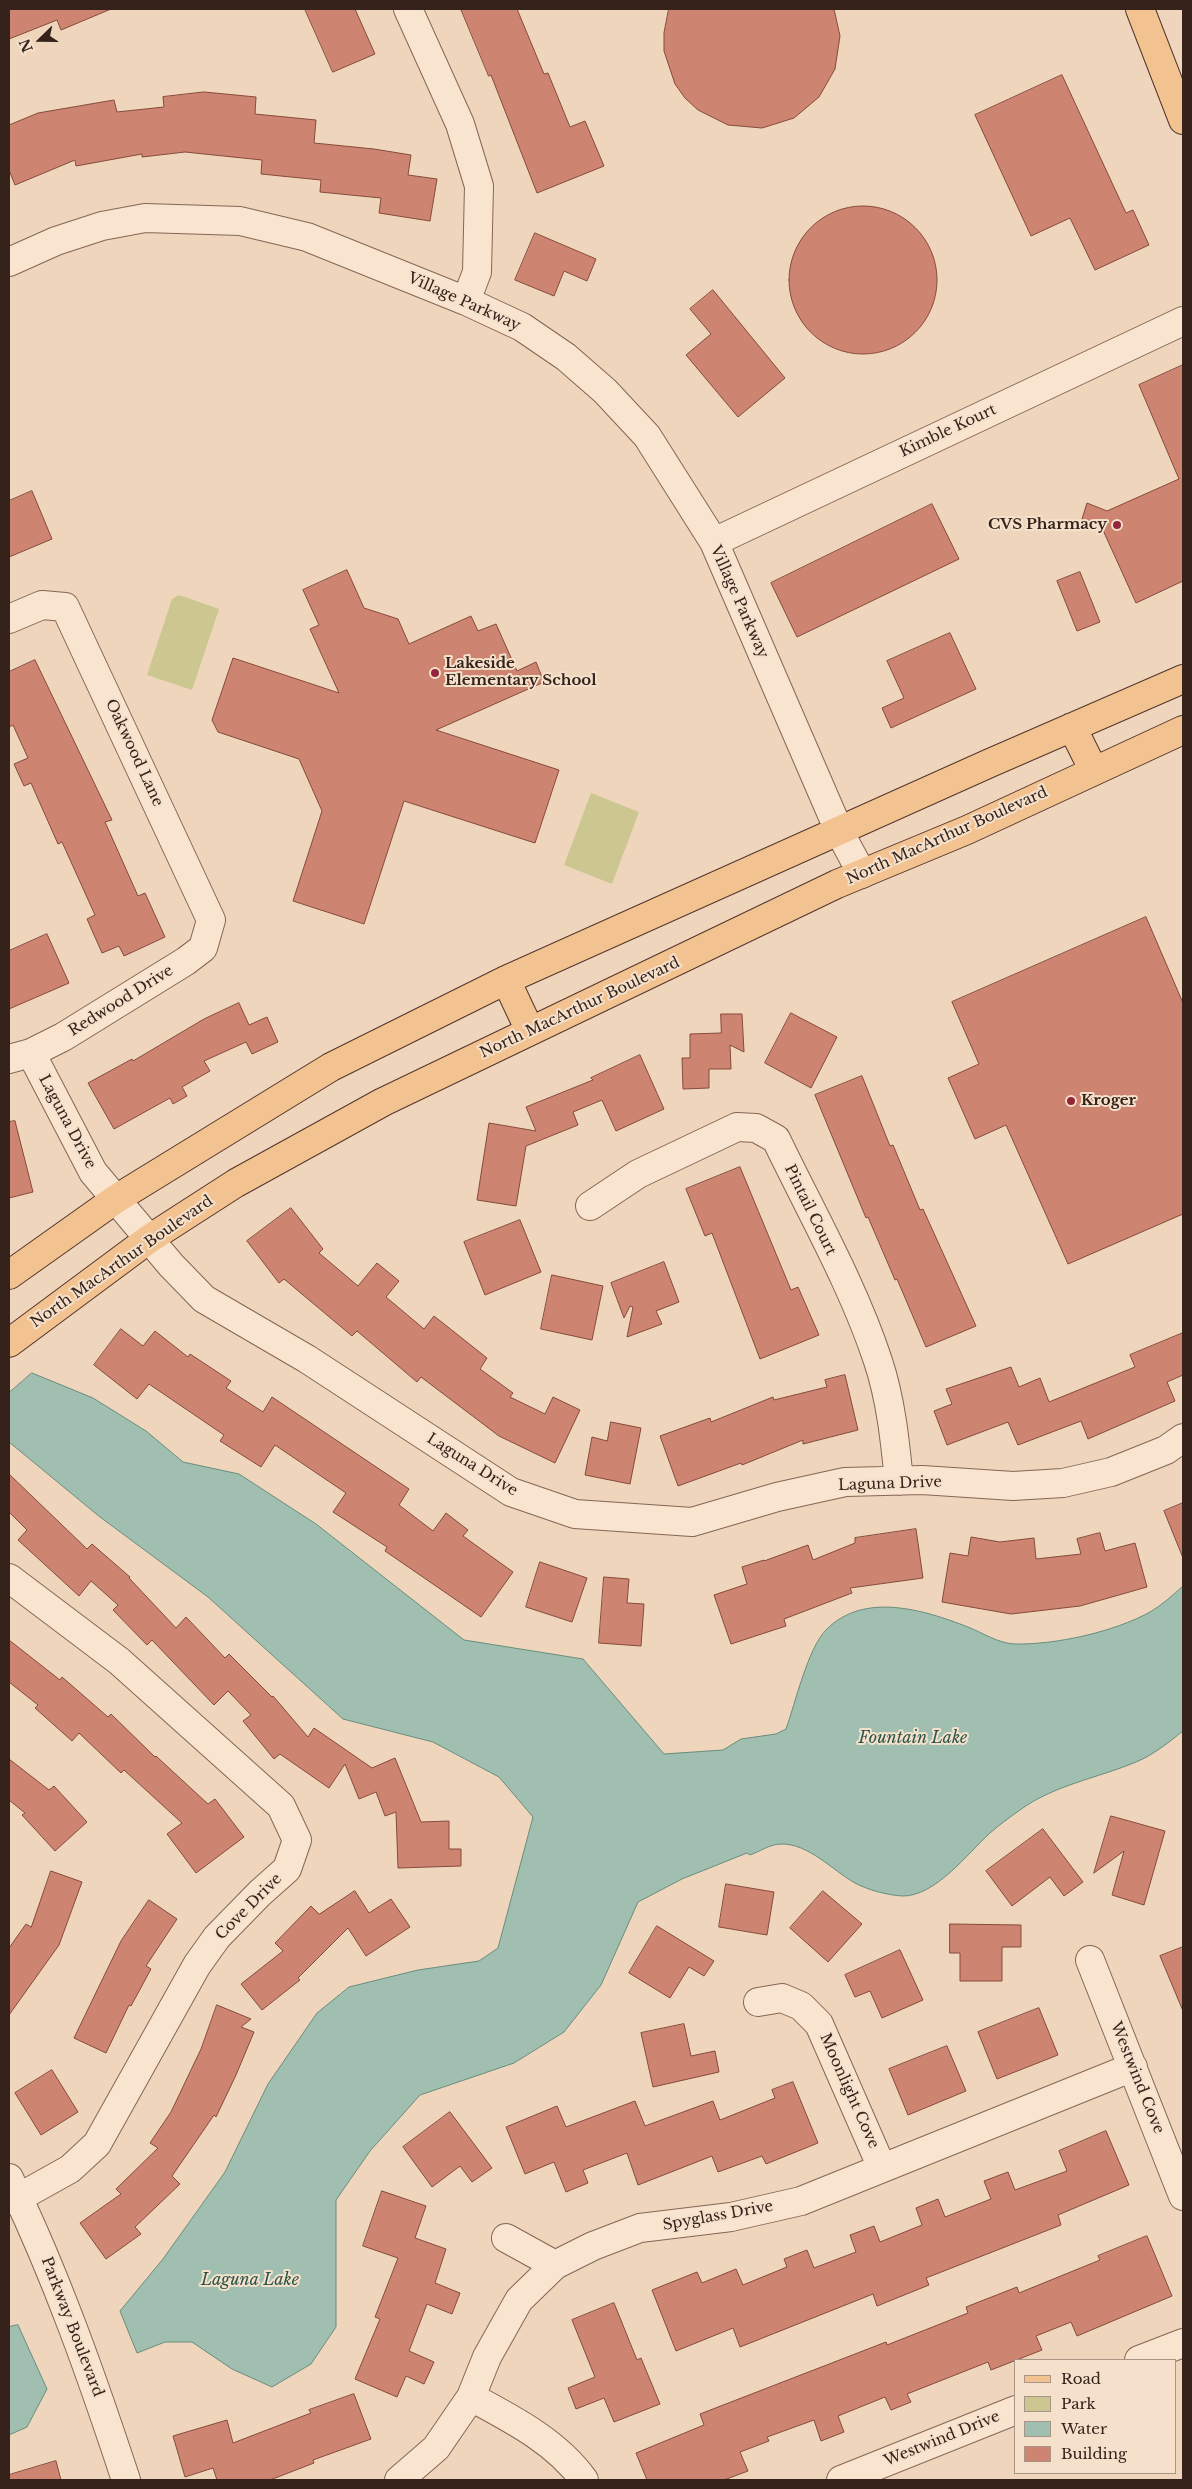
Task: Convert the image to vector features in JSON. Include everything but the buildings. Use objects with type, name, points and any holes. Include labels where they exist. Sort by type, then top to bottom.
[{"type":"main road","points":[[1140,9],[1182,114]]},
{"type":"main road","points":[[9,1275],[116,1199],[331,1067],[506,980],[1183,679]]},
{"type":"main road","points":[[1072,727],[1094,771]]},
{"type":"main road","name":"North MacArthur Boulevard","points":[[9,1343],[149,1239],[236,1183],[383,1102],[862,874],[967,830],[1183,730]]},
{"type":"main road","points":[[506,980],[530,1031]]},
{"type":"street","points":[[408,9],[460,124],[479,186],[478,272],[466,301]]},
{"type":"street","name":"Village Parkway","points":[[9,262],[56,241],[102,226],[137,220],[240,221],[307,237],[466,301],[522,327],[566,357],[605,391],[646,436],[714,542],[839,831],[862,874]]},
{"type":"street","name":"Kimble Kourt","points":[[714,542],[1183,321]]},
{"type":"street","name":"Oakwood Lane","points":[[9,619],[42,604],[65,607],[211,920]]},
{"type":"street","name":"Redwood Drive","points":[[20,1056],[62,1037],[203,948],[211,920]]},
{"type":"street","name":"Laguna Drive","points":[[20,1056],[93,1172],[171,1265],[204,1298],[307,1359],[511,1492],[575,1514],[692,1522],[777,1497],[845,1482],[899,1481],[1012,1486],[1063,1483],[1110,1472],[1166,1450],[1183,1438]]},
{"type":"street","name":"Pintail Court","points":[[590,1206],[638,1174],[738,1127],[756,1128],[776,1139],[848,1289],[878,1361],[894,1427],[899,1481]]},
{"type":"street","name":"Cove Drive","points":[[9,1578],[119,1662],[281,1806],[297,1840],[287,1869],[260,1893],[217,1937],[197,1965],[97,2144],[70,2169],[12,2192]]},
{"type":"street","name":"Westwind Cove","points":[[1090,1960],[1183,2196]]},
{"type":"street","name":"Moonlight Cove","points":[[758,2002],[782,1998],[801,2006],[819,2024],[882,2168]]},
{"type":"street","name":"Spyglass Drive","points":[[399,2480],[436,2448],[471,2397],[487,2357],[520,2300],[555,2265],[593,2246],[640,2228],[731,2216],[801,2201],[1133,2068]]},
{"type":"street","name":"Parkway Boulevard","points":[[12,2192],[37,2236],[92,2378],[126,2480]]},
{"type":"street","points":[[506,2238],[555,2265]]},
{"type":"street","points":[[1141,2359],[1183,2342]]},
{"type":"street","points":[[471,2397],[525,2426],[568,2461],[584,2480]]},
{"type":"street","name":"Westwind Drive","points":[[841,2480],[1014,2411]]},
{"type":"green space","points":[[179,595],[219,609],[192,690],[147,675],[172,599]]},
{"type":"green space","points":[[591,793],[639,812],[612,884],[564,865]]},
{"type":"water","name":"Laguna Lake","points":[[32,1373],[93,1398],[146,1431],[183,1462],[239,1474],[316,1524],[464,1640],[583,1659],[664,1754],[723,1750],[741,1739],[776,1734],[786,1729],[808,1663],[819,1638],[841,1618],[858,1611],[876,1607],[914,1610],[968,1627],[1002,1642],[1030,1644],[1066,1640],[1119,1626],[1150,1612],[1183,1586],[1183,1731],[1142,1759],[1122,1768],[1062,1788],[1033,1801],[993,1830],[939,1882],[914,1894],[902,1896],[866,1888],[846,1878],[802,1848],[778,1844],[750,1855],[747,1853],[682,1879],[638,1902],[601,1985],[564,2032],[514,2063],[420,2095],[370,2151],[336,2200],[336,2327],[311,2364],[272,2387],[232,2369],[192,2342],[165,2342],[137,2353],[120,2311],[163,2259],[225,2172],[268,2084],[317,2013],[349,1987],[418,1970],[479,1961],[498,1948],[533,1817],[499,1777],[433,1742],[343,1719],[208,1597],[100,1517],[9,1442],[9,1393]]},
{"type":"water","points":[[18,2325],[47,2389],[27,2427],[9,2435],[9,2327]]},
{"type":"place","name":"CVS Pharmacy","points":[[1117,525]]},
{"type":"place","name":"Lakeside Elementary School","points":[[435,673]]},
{"type":"place","name":"Kroger","points":[[1071,1101]]},
{"type":"water label","name":"Fountain Lake","points":[[913,1738]]}]
